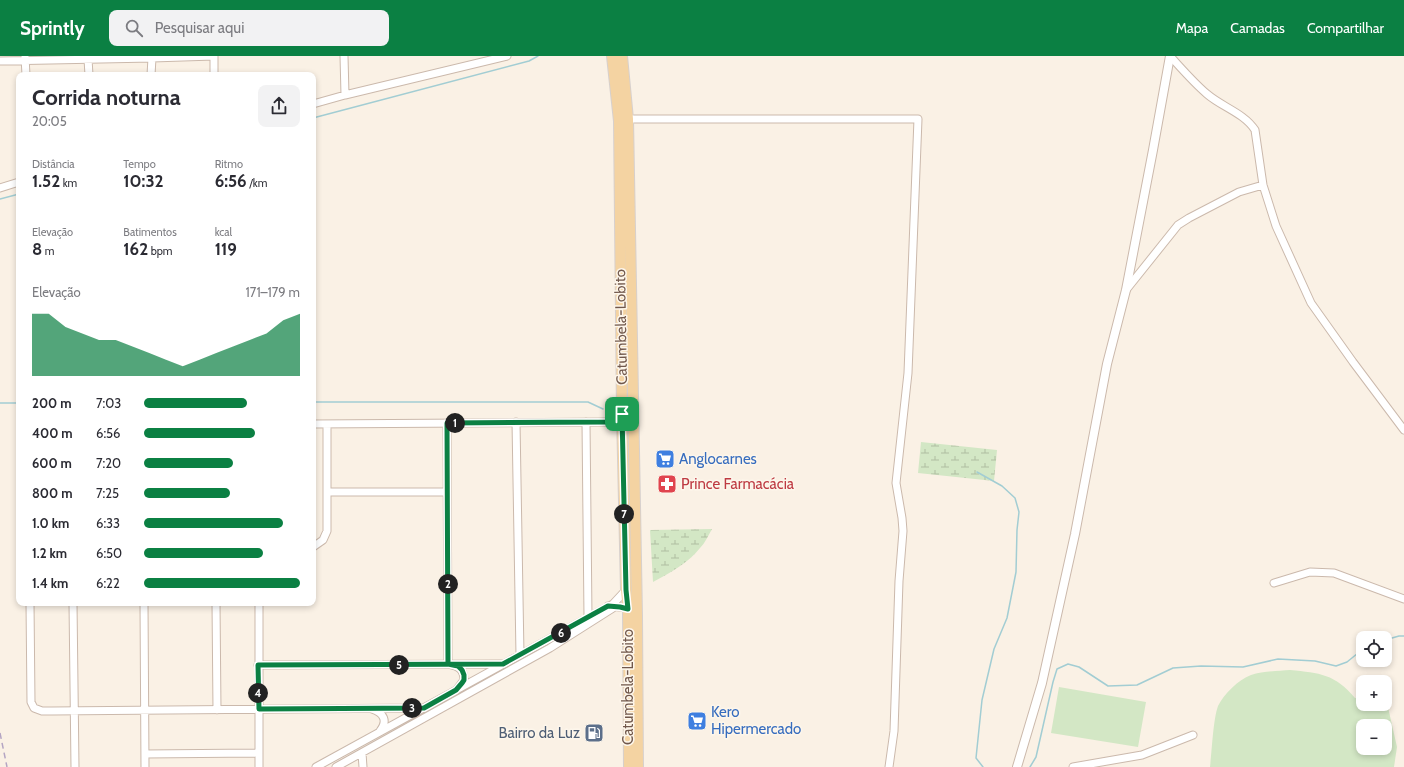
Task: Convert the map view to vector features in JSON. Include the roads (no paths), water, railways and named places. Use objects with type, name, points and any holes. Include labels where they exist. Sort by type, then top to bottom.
[{"type":"main road","name":"Catumbela-Lobito","points":[[612,56],[619,121],[622,427],[626,590],[628,609],[629,767]]},
{"type":"main road","name":"Catumbela-Lobito","points":[[622,56],[628,119],[637,616],[638,767]]},
{"type":"street","points":[[0,61],[25,58],[88,60],[98,58],[214,56],[214,72]]},
{"type":"street","points":[[344,56],[345,95]]},
{"type":"street","points":[[316,103],[507,56]]},
{"type":"street","points":[[1170,56],[1208,95],[1228,107],[1250,124],[1255,130],[1264,185],[1276,226],[1311,303],[1404,430]]},
{"type":"street","points":[[1017,766],[1042,683],[1075,534],[1106,364],[1126,290],[1170,56]]},
{"type":"street","points":[[25,58],[26,72]]},
{"type":"street","points":[[151,72],[152,58]]},
{"type":"street","points":[[88,60],[89,72]]},
{"type":"street","points":[[628,119],[918,119],[908,374],[896,483],[903,531],[899,581],[894,724],[889,767]]},
{"type":"street","points":[[0,188],[16,183]]},
{"type":"street","points":[[1126,290],[1178,225],[1239,192],[1264,185]]},
{"type":"street","points":[[607,422],[622,414]]},
{"type":"street","points":[[516,422],[520,655]]},
{"type":"street","points":[[586,422],[588,617]]},
{"type":"street","points":[[316,424],[614,422],[622,427]]},
{"type":"street","points":[[447,423],[448,664]]},
{"type":"street","points":[[316,545],[323,540],[327,530],[326,424]]},
{"type":"street","points":[[327,492],[447,492]]},
{"type":"street","points":[[1274,584],[1286,578],[1310,572],[1334,572],[1404,599]]},
{"type":"street","points":[[316,767],[608,606],[616,601],[626,590]]},
{"type":"street","points":[[30,606],[31,702],[34,708],[42,711],[424,708]]},
{"type":"street","points":[[74,606],[75,767]]},
{"type":"street","points":[[144,606],[145,767]]},
{"type":"street","points":[[216,606],[217,710]]},
{"type":"street","points":[[259,606],[259,767]]},
{"type":"street","points":[[608,606],[617,606],[628,609]]},
{"type":"street","points":[[336,767],[550,648],[617,606]]},
{"type":"street","points":[[448,664],[458,666],[464,675],[464,680],[456,690]]},
{"type":"street","points":[[258,665],[503,664]]},
{"type":"street","points":[[370,708],[381,714],[384,719],[384,725],[379,732]]},
{"type":"street","points":[[1073,767],[1142,755],[1193,735]]},
{"type":"street","points":[[362,752],[363,767]]},
{"type":"street","points":[[145,754],[259,753]]},
{"type":"waterway","points":[[316,117],[529,61],[538,56]]},
{"type":"waterway","points":[[0,199],[16,195]]},
{"type":"waterway","points":[[316,402],[588,402],[603,409]]},
{"type":"waterway","points":[[0,403],[16,403]]},
{"type":"waterway","points":[[977,472],[1002,486],[1015,498],[1019,512],[1016,572],[1007,618],[994,649],[982,700],[976,758],[983,767]]},
{"type":"waterway","points":[[1392,638],[1404,636]]},
{"type":"waterway","points":[[1030,767],[1036,757],[1057,669],[1068,664],[1079,667],[1108,686],[1137,685],[1173,668],[1201,666],[1243,667],[1278,659],[1315,661],[1336,666],[1347,662],[1356,655]]},
{"type":"railway","points":[[0,733],[7,767]]},
{"type":"place","name":"Anglocarnes","points":[[665,459]]},
{"type":"place","name":"Prince Farmacácia","points":[[667,484]]},
{"type":"place","name":"Kero Hipermercado","points":[[697,721]]},
{"type":"place","name":"Bairro da Luz","points":[[594,733]]}]
